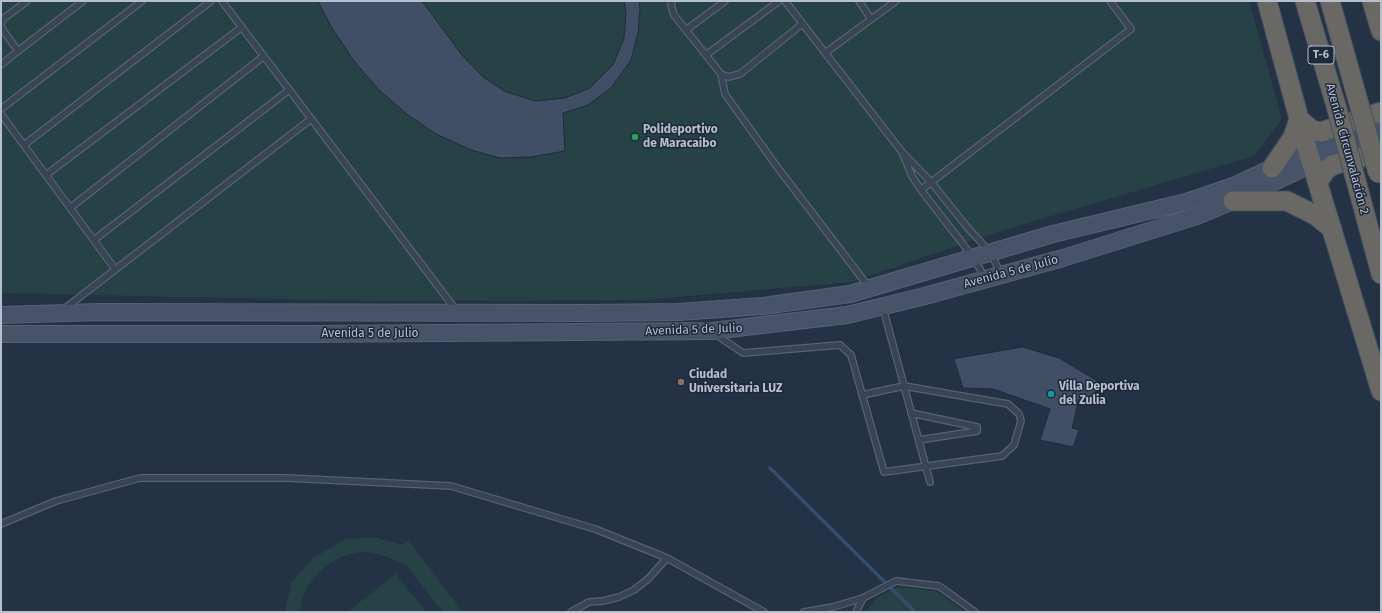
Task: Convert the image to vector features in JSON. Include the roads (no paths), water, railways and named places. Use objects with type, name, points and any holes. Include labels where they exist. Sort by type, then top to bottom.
[{"type":"highway","points":[[1267,1],[1310,156],[1381,391]]},
{"type":"highway","name":"Avenida Circunvalación 2","points":[[1305,1],[1337,109],[1381,274]]},
{"type":"highway","name":"Avenida Circunvalación 2","points":[[1330,1],[1380,177]]},
{"type":"highway","points":[[1372,1],[1381,31]]},
{"type":"highway","points":[[1300,119],[1312,130],[1321,132],[1381,112]]},
{"type":"highway","points":[[1272,168],[1292,137],[1300,119]]},
{"type":"highway","points":[[1318,182],[1326,170],[1333,165],[1381,152]]},
{"type":"highway","points":[[1233,201],[1287,201],[1315,215],[1332,229]]},
{"type":"main road","name":"Avenida 5 de Julio","points":[[1,334],[456,334],[712,331],[847,315],[1063,258],[1190,218],[1233,201],[1310,156],[1381,125]]},
{"type":"main road","name":"Avenida 5 de Julio","points":[[1,315],[679,312],[763,306],[850,294],[1052,234],[1186,202],[1236,185],[1272,168],[1310,156],[1381,141]]},
{"type":"main road","points":[[456,334],[458,312]]},
{"type":"lane","points":[[18,51],[1,25],[3,19],[27,1]]},
{"type":"lane","points":[[1,65],[83,1]]},
{"type":"lane","points":[[1,109],[142,1]]},
{"type":"lane","points":[[24,145],[211,1]]},
{"type":"lane","points":[[222,1],[458,312]]},
{"type":"lane","points":[[672,1],[671,5],[674,15],[721,74],[725,94],[778,168],[869,288]]},
{"type":"lane","points":[[686,30],[725,1]]},
{"type":"lane","points":[[706,55],[779,1]]},
{"type":"lane","points":[[785,1],[902,152],[931,182],[967,227],[990,252],[994,277]]},
{"type":"lane","points":[[859,1],[871,19]]},
{"type":"lane","points":[[825,53],[896,1]]},
{"type":"lane","points":[[921,190],[1131,29],[1110,1]]},
{"type":"lane","points":[[721,74],[728,77],[740,74],[802,24]]},
{"type":"lane","points":[[46,175],[242,27]]},
{"type":"lane","points":[[70,208],[264,56]]},
{"type":"lane","points":[[94,240],[289,90]]},
{"type":"lane","points":[[1,114],[115,269]]},
{"type":"lane","points":[[58,314],[311,118]]},
{"type":"lane","points":[[902,152],[912,176],[921,190],[973,257],[994,277]]},
{"type":"lane","points":[[882,306],[930,482]]},
{"type":"lane","points":[[712,331],[743,353],[840,345],[851,355],[862,395],[884,472],[1002,456],[1014,445],[1021,421],[1019,414],[1008,404],[904,386],[862,395]]},
{"type":"lane","points":[[911,413],[976,427],[977,431],[919,440]]},
{"type":"lane","points":[[1,524],[56,501],[140,478],[287,478],[376,481],[451,486],[595,529],[667,558],[764,612]]},
{"type":"lane","points":[[571,612],[589,602],[603,601],[619,597],[634,590],[648,579],[667,558]]},
{"type":"lane","points":[[804,612],[833,607],[863,598],[896,581],[939,586],[975,612]]},
{"type":"lane","points":[[856,612],[863,598]]},
{"type":"waterway","points":[[770,468],[915,612]]},
{"type":"place","name":"Polideportivo de Maracaibo","points":[[635,137]]},
{"type":"place","name":"Ciudad Universitaria LUZ","points":[[681,382]]},
{"type":"place","name":"Villa Deportiva del Zulia","points":[[1051,394]]}]
